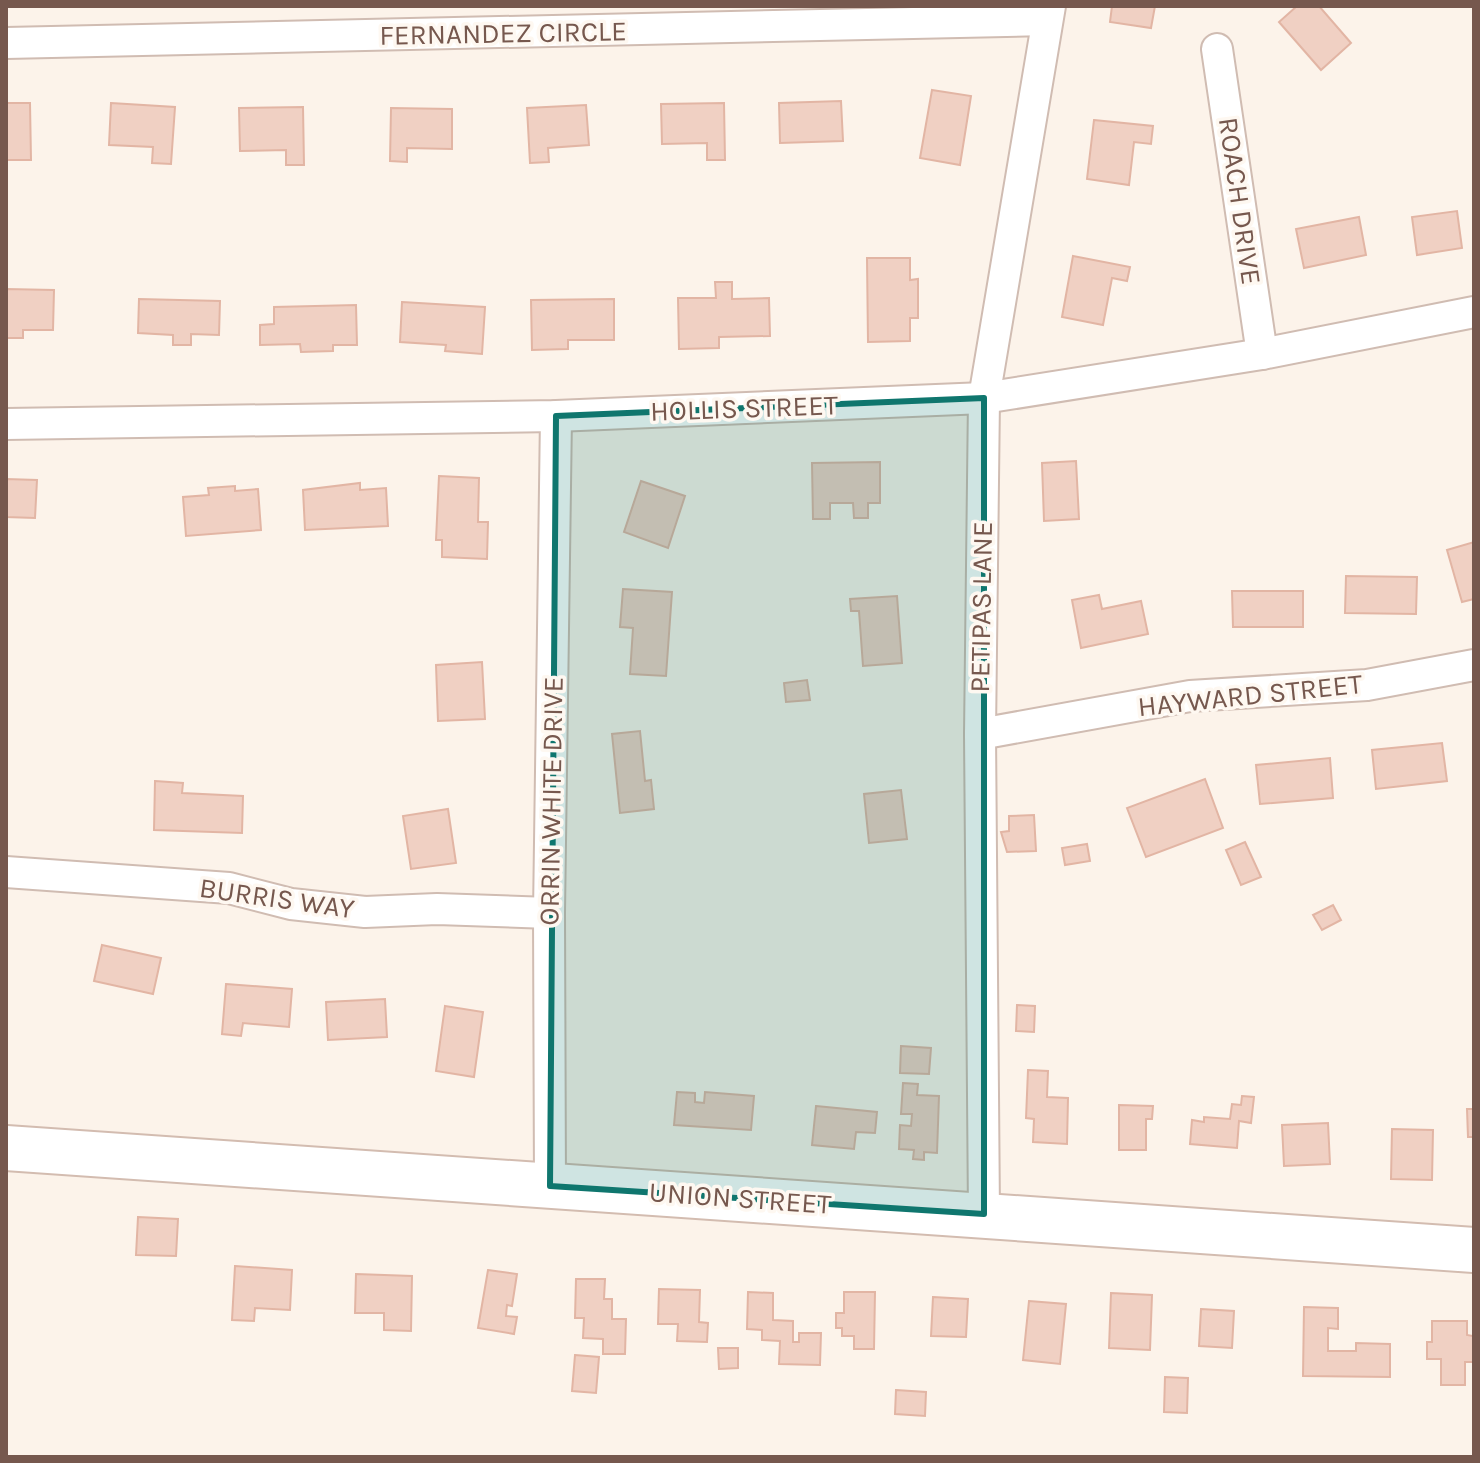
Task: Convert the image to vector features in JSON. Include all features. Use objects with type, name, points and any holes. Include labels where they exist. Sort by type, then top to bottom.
[{"type":"main road","name":"UNION STREET","points":[[6,1148],[1474,1250]]},
{"type":"street","name":"FERNANDEZ CIRCLE","points":[[6,43],[1049,13]]},
{"type":"street","name":"PETIPAS LANE","points":[[984,1214],[980,734],[984,398],[1049,13]]},
{"type":"street","name":"ROACH DRIVE","points":[[1217,49],[1262,354]]},
{"type":"street","name":"HOLLIS STREET","points":[[6,424],[556,416],[984,398],[1262,354],[1474,312]]},
{"type":"street","name":"ORRIN WHITE DRIVE","points":[[550,1186],[549,913],[556,416]]},
{"type":"street","name":"HAYWARD STREET","points":[[980,734],[1190,696],[1367,685],[1474,665]]},
{"type":"street","name":"BURRIS WAY","points":[[6,872],[229,888],[291,904],[365,912],[437,909],[549,913]]},
{"type":"highlighted area","points":[[984,398],[984,1214],[550,1186],[556,416]]},
{"type":"building","points":[[1112,6],[1155,6],[1151,28],[1110,22]]},
{"type":"building","points":[[1297,6],[1319,6],[1351,43],[1321,70],[1279,22]]},
{"type":"building","points":[[932,90],[971,96],[960,165],[920,158]]},
{"type":"building","points":[[841,101],[843,141],[780,143],[779,103]]},
{"type":"building","points":[[6,103],[30,103],[31,160],[6,160]]},
{"type":"building","points":[[111,103],[175,107],[171,164],[152,163],[153,147],[109,145]]},
{"type":"building","points":[[724,103],[725,160],[707,160],[707,143],[662,144],[661,104]]},
{"type":"building","points":[[586,105],[589,145],[548,148],[549,162],[530,163],[527,108]]},
{"type":"building","points":[[303,107],[304,165],[286,165],[286,150],[240,151],[239,108]]},
{"type":"building","points":[[391,108],[452,109],[452,149],[407,148],[407,162],[390,161]]},
{"type":"building","points":[[1094,120],[1153,126],[1151,144],[1134,142],[1129,185],[1087,179]]},
{"type":"building","points":[[1457,211],[1462,248],[1417,255],[1412,217]]},
{"type":"building","points":[[1359,217],[1366,255],[1304,268],[1296,229]]},
{"type":"building","points":[[1073,256],[1130,267],[1127,281],[1112,278],[1103,325],[1062,317]]},
{"type":"building","points":[[867,258],[910,258],[910,280],[918,279],[918,318],[910,318],[910,341],[868,342]]},
{"type":"building","points":[[715,282],[732,282],[732,299],[769,298],[770,336],[719,337],[719,348],[679,349],[678,298],[716,298]]},
{"type":"building","points":[[6,289],[54,290],[53,330],[23,330],[23,338],[6,338]]},
{"type":"building","points":[[139,299],[220,301],[219,335],[191,334],[191,345],[173,345],[173,335],[138,333]]},
{"type":"building","points":[[614,299],[614,340],[568,340],[568,349],[532,350],[531,300]]},
{"type":"building","points":[[402,302],[485,307],[482,354],[445,351],[446,345],[400,342]]},
{"type":"building","points":[[356,305],[357,345],[333,345],[333,351],[301,352],[300,344],[260,345],[260,325],[274,324],[274,307]]},
{"type":"building","points":[[1076,461],[1079,519],[1044,521],[1042,463]]},
{"type":"building","points":[[880,462],[880,503],[868,503],[868,518],[854,518],[853,503],[830,503],[830,519],[813,519],[812,463]]},
{"type":"building","points":[[439,476],[479,478],[478,522],[488,522],[487,559],[442,557],[442,540],[436,540]]},
{"type":"building","points":[[6,479],[37,480],[35,518],[6,517]]},
{"type":"building","points":[[641,481],[685,496],[668,548],[624,532]]},
{"type":"building","points":[[360,483],[360,490],[386,488],[388,526],[305,530],[303,490]]},
{"type":"building","points":[[235,486],[235,491],[258,489],[261,530],[186,536],[183,497],[209,495],[208,488]]},
{"type":"building","points":[[1474,542],[1474,599],[1462,602],[1447,550]]},
{"type":"building","points":[[1346,576],[1417,577],[1416,614],[1345,613]]},
{"type":"building","points":[[623,589],[672,592],[666,676],[630,674],[633,628],[620,627]]},
{"type":"building","points":[[1232,591],[1303,591],[1303,627],[1233,627]]},
{"type":"building","points":[[1099,595],[1102,609],[1141,601],[1148,634],[1081,648],[1072,600]]},
{"type":"building","points":[[897,596],[902,663],[863,666],[859,611],[851,611],[850,599]]},
{"type":"building","points":[[482,662],[485,719],[438,721],[436,665]]},
{"type":"building","points":[[807,680],[810,700],[786,702],[784,683]]},
{"type":"building","points":[[640,731],[645,781],[651,780],[654,809],[620,813],[612,734]]},
{"type":"building","points":[[1442,743],[1447,781],[1376,789],[1372,750]]},
{"type":"building","points":[[1330,758],[1333,798],[1260,804],[1256,765]]},
{"type":"building","points":[[1205,779],[1223,828],[1146,857],[1127,808]]},
{"type":"building","points":[[155,781],[183,783],[182,793],[243,796],[242,833],[154,830]]},
{"type":"building","points":[[901,790],[907,839],[869,843],[864,794]]},
{"type":"building","points":[[448,809],[456,863],[411,869],[403,816]]},
{"type":"building","points":[[1034,815],[1036,851],[1007,852],[1001,832],[1009,831],[1009,816]]},
{"type":"building","points":[[1245,842],[1261,877],[1241,885],[1226,850]]},
{"type":"building","points":[[1087,844],[1090,861],[1065,865],[1062,848]]},
{"type":"building","points":[[1333,905],[1341,920],[1322,930],[1313,915]]},
{"type":"building","points":[[102,945],[161,958],[153,994],[94,981]]},
{"type":"building","points":[[226,984],[292,989],[289,1027],[243,1023],[241,1036],[222,1034]]},
{"type":"building","points":[[385,999],[387,1037],[328,1040],[326,1002]]},
{"type":"building","points":[[1017,1005],[1035,1006],[1034,1032],[1016,1031]]},
{"type":"building","points":[[445,1006],[483,1012],[474,1077],[436,1071]]},
{"type":"building","points":[[901,1046],[931,1048],[929,1074],[900,1073]]},
{"type":"building","points":[[1028,1070],[1048,1071],[1047,1097],[1068,1098],[1067,1144],[1033,1142],[1034,1119],[1026,1118]]},
{"type":"building","points":[[903,1083],[918,1084],[917,1095],[939,1096],[937,1153],[924,1152],[924,1160],[913,1159],[914,1150],[899,1149],[900,1125],[911,1126],[912,1114],[901,1114]]},
{"type":"building","points":[[677,1092],[695,1093],[695,1102],[704,1103],[705,1092],[754,1096],[751,1130],[674,1125]]},
{"type":"building","points":[[1242,1096],[1254,1097],[1251,1123],[1239,1121],[1237,1148],[1190,1144],[1192,1120],[1204,1122],[1204,1117],[1230,1119],[1232,1104],[1241,1105]]},
{"type":"building","points":[[1119,1105],[1153,1106],[1152,1119],[1146,1119],[1146,1150],[1119,1150]]},
{"type":"building","points":[[816,1106],[877,1112],[875,1133],[856,1132],[854,1149],[812,1145]]},
{"type":"building","points":[[1467,1109],[1474,1109],[1474,1137],[1468,1137]]},
{"type":"building","points":[[1328,1123],[1330,1164],[1284,1166],[1282,1125]]},
{"type":"building","points":[[1392,1129],[1433,1130],[1432,1180],[1391,1179]]},
{"type":"building","points":[[138,1217],[178,1219],[176,1256],[136,1255]]},
{"type":"building","points":[[235,1266],[292,1270],[290,1310],[255,1308],[254,1321],[232,1320]]},
{"type":"building","points":[[488,1270],[517,1274],[512,1306],[507,1305],[506,1316],[517,1317],[514,1334],[478,1328]]},
{"type":"building","points":[[356,1274],[412,1276],[411,1331],[384,1330],[384,1313],[355,1313]]},
{"type":"building","points":[[576,1279],[605,1279],[604,1299],[612,1299],[612,1319],[626,1319],[625,1354],[603,1354],[603,1339],[583,1338],[584,1318],[575,1318]]},
{"type":"building","points":[[659,1289],[700,1290],[699,1322],[708,1323],[707,1342],[677,1341],[678,1324],[658,1324]]},
{"type":"building","points":[[748,1292],[773,1293],[773,1320],[793,1321],[793,1342],[799,1342],[799,1333],[821,1333],[820,1365],[779,1364],[780,1341],[762,1340],[762,1330],[747,1329]]},
{"type":"building","points":[[844,1292],[875,1292],[874,1349],[854,1349],[854,1336],[842,1336],[842,1328],[836,1328],[836,1313],[844,1313]]},
{"type":"building","points":[[1111,1293],[1152,1295],[1150,1350],[1109,1348]]},
{"type":"building","points":[[933,1297],[968,1299],[966,1337],[931,1336]]},
{"type":"building","points":[[1029,1301],[1066,1304],[1060,1364],[1023,1360]]},
{"type":"building","points":[[1304,1307],[1338,1308],[1338,1329],[1328,1328],[1328,1351],[1356,1351],[1356,1343],[1390,1344],[1390,1377],[1303,1376]]},
{"type":"building","points":[[1201,1309],[1234,1311],[1232,1348],[1199,1346]]},
{"type":"building","points":[[1432,1321],[1467,1321],[1467,1335],[1473,1336],[1473,1362],[1465,1362],[1465,1385],[1441,1385],[1441,1359],[1427,1359],[1427,1342],[1432,1342]]},
{"type":"building","points":[[718,1348],[738,1348],[738,1368],[719,1369]]},
{"type":"building","points":[[575,1355],[599,1357],[596,1393],[572,1391]]},
{"type":"building","points":[[1165,1377],[1188,1378],[1187,1413],[1164,1412]]},
{"type":"building","points":[[896,1390],[926,1392],[925,1416],[895,1414]]}]
